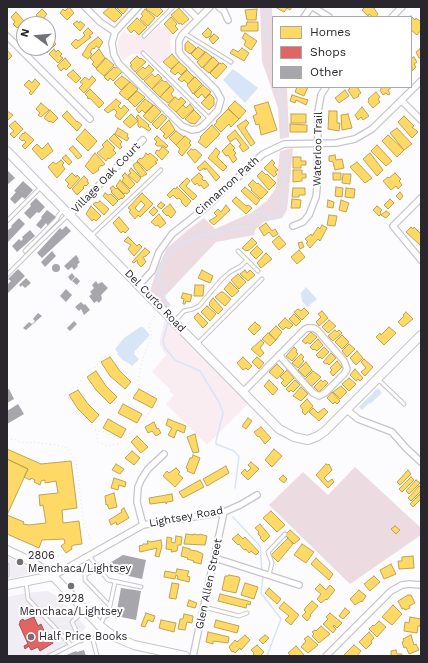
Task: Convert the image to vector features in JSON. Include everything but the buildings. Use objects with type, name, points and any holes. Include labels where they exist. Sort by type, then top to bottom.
[{"type":"street","points":[[85,7],[100,22],[115,32]]},
{"type":"street","points":[[138,7],[115,32],[112,49],[114,55],[119,64],[182,126],[192,130],[203,126],[210,119],[218,110],[221,99],[216,90],[182,56],[179,52],[178,46],[184,33],[210,7]]},
{"type":"street","points":[[186,7],[198,19]]},
{"type":"street","points":[[220,7],[224,11],[228,20]]},
{"type":"street","points":[[305,16],[312,7],[327,16]]},
{"type":"street","points":[[393,16],[402,7]]},
{"type":"street","points":[[7,36],[90,119]]},
{"type":"street","name":"Cinnamon Path","points":[[139,285],[148,276],[163,245],[172,234],[205,208],[263,154],[278,146],[293,143],[336,143],[355,139],[372,129],[421,81]]},
{"type":"street","name":"Waterloo Trail","points":[[293,226],[303,222],[309,215],[315,202],[317,188],[319,104],[326,88]]},
{"type":"street","points":[[402,100],[421,120]]},
{"type":"street","name":"Village Oak Court","points":[[67,214],[143,140]]},
{"type":"street","name":"Del Curto Road","points":[[7,151],[279,429],[294,438],[308,440],[325,431],[347,410]]},
{"type":"street","points":[[421,198],[393,226],[421,260]]},
{"type":"street","points":[[243,392],[279,355],[304,330],[310,328],[318,331],[344,362],[347,369],[325,393],[319,396],[313,393],[279,355]]},
{"type":"street","points":[[421,335],[347,410],[364,422],[392,432],[421,462]]},
{"type":"street","points":[[143,525],[137,502],[138,487],[148,469],[164,454]]},
{"type":"street","name":"Lightsey Road","points":[[53,576],[143,525],[224,512],[257,495]]},
{"type":"street","name":"Glen Allen Street","points":[[193,656],[224,512]]},
{"type":"street","points":[[7,550],[32,562],[53,576],[85,610],[113,636],[166,654],[185,656]]},
{"type":"street","points":[[215,558],[299,585]]},
{"type":"street","points":[[7,586],[53,576]]},
{"type":"street","points":[[326,656],[391,590],[402,585],[421,585]]},
{"type":"lane","points":[[144,36],[173,7]]},
{"type":"lane","points":[[184,33],[231,62]]},
{"type":"lane","points":[[143,52],[210,119]]},
{"type":"lane","points":[[90,237],[161,170]]},
{"type":"lane","points":[[7,222],[41,187]]},
{"type":"lane","points":[[25,251],[57,220],[58,216],[67,214]]},
{"type":"lane","points":[[7,275],[67,214]]},
{"type":"lane","points":[[238,251],[258,271]]},
{"type":"lane","points":[[174,321],[184,311],[199,306],[221,280],[247,260]]},
{"type":"lane","points":[[197,344],[262,279]]},
{"type":"lane","points":[[378,379],[404,404]]},
{"type":"lane","points":[[269,575],[272,563],[268,552],[284,534]]},
{"type":"lane","points":[[89,556],[108,580],[141,587]]},
{"type":"lane","points":[[7,565],[7,575]]},
{"type":"lane","points":[[98,567],[85,575],[85,580],[110,606]]},
{"type":"lane","points":[[26,582],[28,599],[71,646]]},
{"type":"lane","points":[[97,656],[93,640],[102,627],[104,618],[108,615],[115,582]]},
{"type":"lane","points":[[204,607],[239,616],[247,613]]},
{"type":"lane","points":[[81,640],[72,622],[85,610]]},
{"type":"lane","points":[[49,656],[87,637],[93,640]]},
{"type":"path","points":[[137,382],[144,354],[152,337],[149,328],[150,324],[158,309]]},
{"type":"path","points":[[92,425],[78,412],[65,394],[74,387],[79,387],[84,375],[92,368],[96,367],[100,359],[107,354],[112,355],[122,370],[143,388],[158,397],[159,402],[152,411],[148,413],[148,416],[121,441],[116,445],[108,446],[102,444],[98,440],[96,430],[108,433],[121,441]]},
{"type":"path","points":[[7,440],[13,439],[21,442],[34,442],[67,448],[76,462],[84,525],[90,538],[90,542]]},
{"type":"path","points":[[7,536],[54,557],[64,555],[76,548]]},
{"type":"shaded area","points":[[260,7],[272,7],[272,88],[287,88],[289,137],[280,139],[278,108],[262,61]]},
{"type":"shaded area","points":[[162,25],[172,34],[170,40],[171,53],[159,65],[145,50],[141,54],[131,54],[124,61],[119,54],[118,40],[125,29],[126,34],[143,35],[146,38]]},
{"type":"shaded area","points":[[293,148],[287,210],[282,218],[263,222],[255,230],[254,235],[216,242],[164,297],[171,305],[167,309],[150,291],[157,269],[167,248],[204,218],[215,229],[251,213],[267,201],[276,188],[280,151]]},
{"type":"shaded area","points":[[165,319],[249,403],[207,445],[166,404],[174,395],[169,391],[170,389],[152,372],[166,355],[160,345]]},
{"type":"shaded area","points":[[355,467],[421,528],[421,535],[350,584],[269,505],[303,472],[328,495]]},
{"type":"shaded area","points":[[7,556],[29,568],[30,570],[28,573],[26,575],[7,579]]},
{"type":"shaded area","points":[[47,591],[57,596],[86,627],[74,644],[58,656],[7,656],[7,597]]},
{"type":"water","points":[[233,69],[258,88],[245,103],[223,80]]},
{"type":"water","points":[[306,287],[317,299],[307,307],[302,301],[301,293]]},
{"type":"water","points":[[140,327],[143,327],[150,335],[135,351],[134,354],[139,359],[132,366],[117,354],[118,353],[115,349],[124,338]]},
{"type":"water","points":[[378,388],[382,393],[362,410],[359,407]]},
{"type":"waterway","points":[[270,7],[270,12],[264,26],[272,41]]},
{"type":"waterway","points":[[279,88],[285,126],[284,138]]},
{"type":"waterway","points":[[170,311],[159,281],[159,272],[167,256],[179,245],[203,235],[250,226],[256,213],[259,212],[269,218],[279,215],[285,203],[282,192],[285,174],[285,153]]},
{"type":"waterway","points":[[168,322],[163,340],[165,348],[175,360],[200,371],[219,402],[223,413],[216,444],[234,451],[239,456],[235,488]]},
{"type":"waterway","points":[[233,517],[260,546],[262,572]]},
{"type":"waterway","points":[[263,576],[261,593],[281,619],[267,656]]},
{"type":"place","name":"2806 Menchaca/Lightsey","points":[[20,562]]},
{"type":"place","name":"2928 Menchaca/Lightsey","points":[[71,586]]},
{"type":"place","name":"Half Price Books","points":[[31,637]]}]
